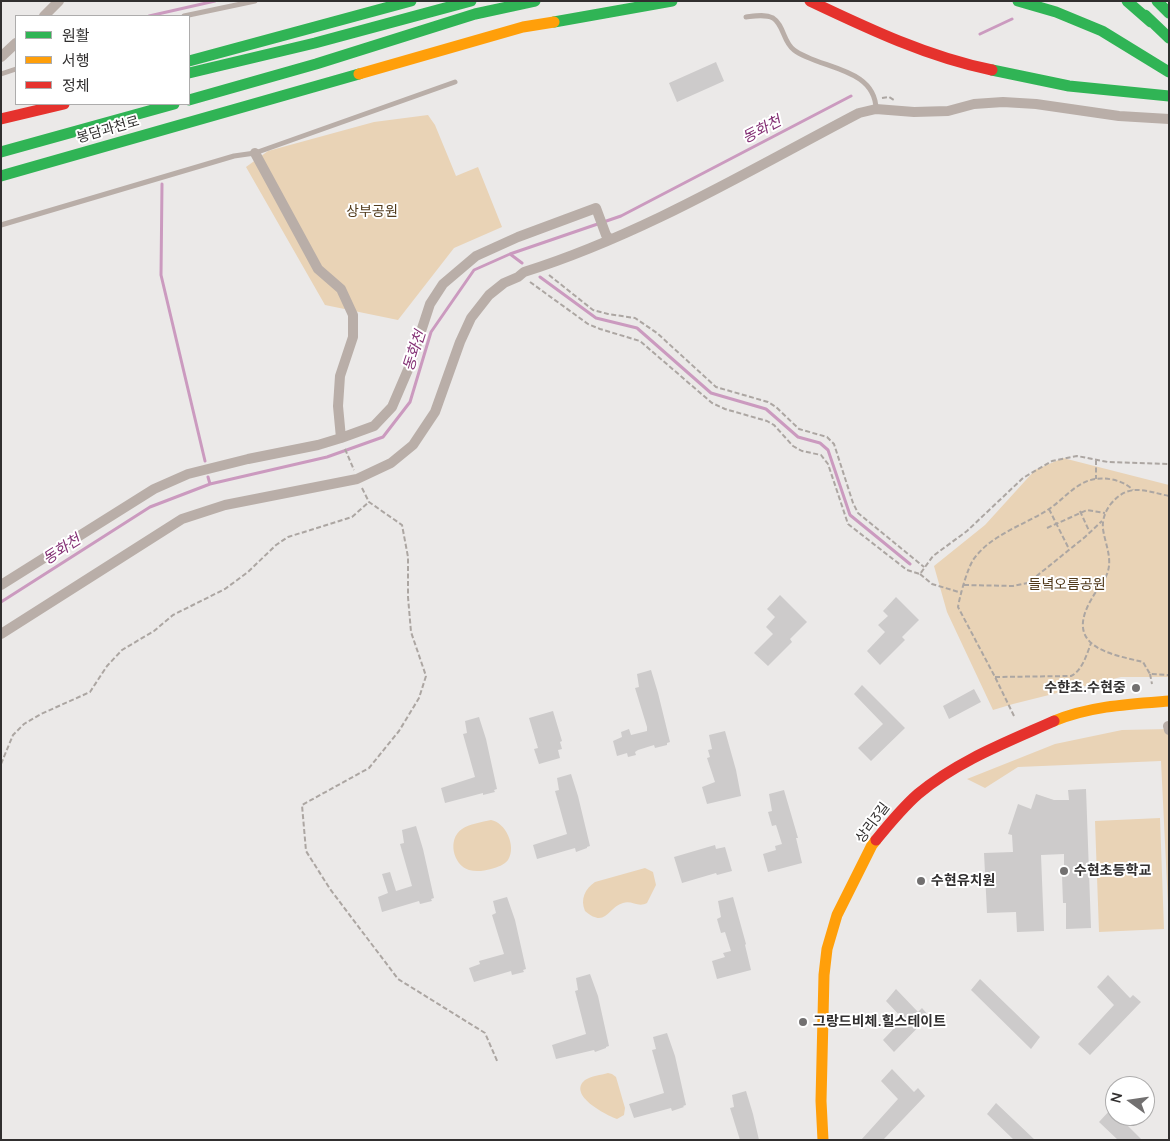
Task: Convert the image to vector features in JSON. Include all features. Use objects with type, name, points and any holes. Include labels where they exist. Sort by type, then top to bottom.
[{"type":"main road","points":[[303,32],[382,1]]},
{"type":"main road","points":[[190,61],[303,32],[411,1]]},
{"type":"main road","points":[[190,74],[315,43],[471,1]]},
{"type":"main road","points":[[190,100],[316,64],[475,14],[535,1]]},
{"type":"main road","name":"봉담과천로","points":[[1,176],[523,27],[672,1]]},
{"type":"main road","points":[[1018,1],[1056,12],[1102,31],[1169,72]]},
{"type":"main road","points":[[1127,1],[1169,38]]},
{"type":"main road","points":[[1132,1],[1151,22]]},
{"type":"main road","points":[[1157,1],[1169,13]]},
{"type":"main road","points":[[811,2],[886,37],[966,65],[1069,86],[1169,96]]},
{"type":"main road","points":[[1,109],[19,105]]},
{"type":"main road","points":[[1,119],[60,105]]},
{"type":"main road","points":[[1,152],[170,105]]},
{"type":"main road","name":"상리3길","points":[[823,1140],[820,1101],[824,975],[827,949],[837,914],[872,845],[916,795],[968,760],[1066,716],[1115,705],[1169,701]]},
{"type":"street","points":[[45,15],[60,1]]},
{"type":"street","points":[[1,57],[15,43]]},
{"type":"street","points":[[1,634],[182,519],[225,505],[356,476],[390,464],[413,445],[435,412],[460,342],[471,318],[489,295],[524,272],[576,254],[608,237],[685,205],[859,112],[876,109],[914,112],[948,111],[974,104],[1003,102],[1036,104],[1119,116],[1169,119]]},
{"type":"street","points":[[255,153],[318,269],[341,289],[353,315],[352,337],[340,376],[338,406],[342,441]]},
{"type":"street","points":[[1,585],[154,489],[188,474],[248,459],[342,441],[374,426],[392,407],[410,365],[430,304],[443,284],[476,256],[518,237],[596,208],[608,237]]},
{"type":"lane","points":[[189,15],[255,1]]},
{"type":"lane","points":[[746,17],[771,17],[777,22],[786,42],[792,48],[804,56],[846,71],[866,84],[876,98],[876,109]]},
{"type":"lane","points":[[1,74],[15,69]]},
{"type":"lane","points":[[1,225],[234,156],[255,153],[455,82]]},
{"type":"path","points":[[539,267],[593,310],[635,318],[650,328],[716,388],[768,402],[799,429],[827,437],[834,444],[853,503],[858,512],[924,567]]},
{"type":"path","points":[[518,277],[532,283],[594,326],[640,340],[712,403],[725,409],[767,421],[774,425],[793,446],[802,451],[821,455],[828,464],[848,524],[907,570],[920,574],[932,584],[962,594]]},
{"type":"path","points":[[342,441],[369,502],[402,525],[408,557],[408,597],[411,632],[426,676],[419,698],[399,731],[368,768],[302,805],[306,851],[330,889],[398,979],[485,1033],[498,1063]]},
{"type":"path","points":[[920,574],[933,556],[967,531],[1022,478],[1052,461],[1077,456],[1096,460],[1147,465],[1169,464]]},
{"type":"path","points":[[1096,460],[1096,479]]},
{"type":"path","points":[[1014,716],[996,677],[959,610],[959,603],[972,561],[988,544],[1049,509],[1083,483],[1096,479],[1122,481],[1133,490]]},
{"type":"path","points":[[1152,684],[1150,674],[1143,662],[1100,650],[1091,642],[1084,629],[1083,621],[1091,599],[1105,579],[1110,562],[1103,527],[1105,513],[1109,506],[1120,494],[1133,490],[1140,489],[1169,496]]},
{"type":"path","points":[[1,764],[13,735],[24,724],[41,714],[90,692],[107,666],[122,650],[154,631],[173,615],[225,589],[248,572],[276,545],[288,537],[352,517],[369,502]]},
{"type":"path","points":[[1049,509],[1069,550]]},
{"type":"path","points":[[1047,528],[1087,510],[1105,513]]},
{"type":"path","points":[[1080,512],[1090,534]]},
{"type":"path","points":[[964,585],[1020,585],[1028,583],[1090,534],[1103,520]]},
{"type":"path","points":[[996,677],[1071,676],[1080,668],[1091,642]]},
{"type":"path","points":[[1150,674],[1169,675]]},
{"type":"green space","name":"상부공원","points":[[428,115],[435,125],[456,176],[478,167],[502,227],[454,248],[398,320],[325,305],[246,167],[268,151],[374,122]]},
{"type":"green space","name":"들녘오름공원","points":[[1063,458],[1169,485],[1169,677],[1121,677],[993,710],[947,612],[934,566],[985,525],[1035,470]]},
{"type":"green space","points":[[1169,729],[1169,925],[1161,761],[1018,767],[985,788],[967,779],[1055,744],[1122,730]]},
{"type":"green space","points":[[1160,818],[1164,929],[1099,932],[1095,821]]},
{"type":"green space","points":[[491,820],[501,825],[508,836],[511,848],[508,860],[501,866],[486,870],[472,871],[463,867],[459,863],[454,851],[453,845],[457,833],[468,826]]},
{"type":"green space","points":[[645,868],[653,872],[656,885],[647,903],[641,905],[629,902],[623,903],[606,915],[598,918],[585,911],[584,895],[595,882]]},
{"type":"green space","points":[[608,1073],[616,1077],[625,1108],[624,1115],[617,1119],[590,1104],[581,1092],[581,1086],[585,1080]]},
{"type":"building","points":[[716,62],[724,81],[677,102],[669,83]]},
{"type":"building","points":[[780,595],[807,622],[790,639],[792,642],[768,666],[754,653],[773,634],[766,627],[775,617],[767,609]]},
{"type":"building","points":[[896,597],[919,620],[902,637],[905,640],[880,665],[867,651],[885,632],[878,625],[888,616],[883,611]]},
{"type":"building","points":[[651,670],[670,742],[667,745],[655,748],[654,745],[638,750],[635,752],[636,755],[628,757],[627,753],[617,756],[613,741],[622,737],[621,732],[629,729],[631,735],[647,731],[635,688],[639,687],[637,674]]},
{"type":"building","points":[[862,685],[905,728],[871,761],[858,748],[883,724],[854,694]]},
{"type":"building","points":[[974,689],[981,702],[949,719],[943,706]]},
{"type":"building","points":[[553,711],[562,741],[560,742],[562,749],[558,750],[560,758],[539,764],[534,749],[538,748],[529,718]]},
{"type":"building","points":[[479,717],[497,789],[494,790],[495,792],[483,795],[483,793],[445,803],[441,788],[475,777],[463,734],[467,733],[465,721]]},
{"type":"building","points":[[725,731],[741,796],[707,804],[702,787],[715,782],[707,758],[710,757],[708,750],[712,749],[709,735]]},
{"type":"building","points":[[571,774],[590,846],[576,852],[575,848],[537,859],[533,845],[567,834],[555,791],[559,790],[557,778]]},
{"type":"building","points":[[1086,789],[1091,928],[1066,929],[1066,903],[1063,903],[1062,875],[1064,875],[1064,854],[1041,855],[1044,931],[1017,932],[1016,912],[987,913],[984,853],[1013,852],[1012,835],[1008,834],[1018,804],[1031,809],[1036,794],[1054,800],[1069,800],[1068,790]]},
{"type":"building","points":[[784,790],[798,838],[796,838],[802,863],[768,872],[763,854],[776,850],[775,846],[782,844],[776,825],[772,826],[768,812],[772,811],[769,794]]},
{"type":"building","points":[[416,826],[434,898],[431,899],[432,901],[420,904],[419,901],[382,912],[378,897],[388,893],[382,874],[390,872],[396,891],[412,886],[400,844],[404,843],[402,830]]},
{"type":"building","points":[[715,845],[716,849],[725,847],[732,871],[717,875],[716,873],[682,883],[674,857]]},
{"type":"building","points":[[507,897],[515,920],[526,969],[523,970],[524,972],[512,975],[511,971],[474,982],[469,968],[480,964],[479,961],[504,954],[492,915],[496,913],[493,901]]},
{"type":"building","points":[[733,897],[751,970],[717,979],[712,961],[725,957],[723,953],[731,951],[725,932],[721,933],[717,919],[721,917],[718,901]]},
{"type":"building","points":[[590,974],[598,996],[609,1046],[595,1052],[594,1050],[556,1059],[552,1045],[586,1034],[575,991],[578,990],[576,978]]},
{"type":"building","points":[[1108,975],[1130,998],[1133,995],[1141,1002],[1090,1055],[1078,1044],[1114,1005],[1097,987]]},
{"type":"building","points":[[980,979],[1040,1037],[1031,1049],[971,990]]},
{"type":"building","points":[[896,989],[918,1012],[922,1008],[929,1016],[894,1052],[883,1040],[903,1019],[886,1001]]},
{"type":"building","points":[[667,1033],[675,1056],[686,1105],[672,1111],[671,1108],[634,1118],[629,1104],[664,1093],[652,1050],[656,1049],[653,1037]]},
{"type":"building","points":[[892,1069],[914,1092],[918,1088],[925,1096],[883,1140],[861,1140],[898,1099],[881,1081]]},
{"type":"building","points":[[746,1091],[759,1140],[740,1140],[730,1108],[734,1107],[732,1095]]},
{"type":"building","points":[[996,1103],[1035,1140],[1014,1140],[987,1114]]},
{"type":"building","points":[[1105,1116],[1105,1126],[1128,1126],[1142,1140],[1118,1140],[1099,1122]]},
{"type":"waterway","points":[[153,15],[215,1]]},
{"type":"waterway","points":[[980,34],[1012,19]]},
{"type":"waterway","name":"동화천","points":[[1,602],[150,507],[210,484],[327,457],[383,437],[410,402],[431,332],[474,270],[510,254],[621,216],[851,96]]},
{"type":"waterway","points":[[162,184],[161,275],[205,461]]},
{"type":"waterway","points":[[510,254],[522,263]]},
{"type":"waterway","points":[[540,277],[596,318],[637,328],[711,393],[766,409],[798,437],[820,443],[828,450],[850,515],[910,564]]},
{"type":"waterway","name":"동화천","points":[[208,477],[210,484]]},
{"type":"traffic: fast","points":[[190,61],[411,1]]},
{"type":"traffic: fast","points":[[190,73],[315,43],[471,1]]},
{"type":"traffic: fast","points":[[190,100],[316,64],[475,14],[535,1]]},
{"type":"traffic: fast","points":[[554,22],[672,1]]},
{"type":"traffic: fast","points":[[1018,1],[1056,12],[1102,31],[1169,72]]},
{"type":"traffic: fast","points":[[1127,1],[1151,22]]},
{"type":"traffic: fast","points":[[1157,1],[1169,13]]},
{"type":"traffic: fast","points":[[1145,15],[1169,38]]},
{"type":"traffic: fast","points":[[992,70],[1069,86],[1169,96]]},
{"type":"traffic: fast","points":[[1,176],[359,74]]},
{"type":"traffic: fast","points":[[1,152],[170,105]]},
{"type":"traffic: slow","points":[[359,74],[523,27],[554,22]]},
{"type":"traffic: slow","points":[[1054,721],[1096,709],[1169,701]]},
{"type":"traffic: slow","points":[[823,1140],[821,1101],[824,975],[827,949],[837,915],[876,840]]},
{"type":"traffic: jam","points":[[810,1],[877,32],[922,50],[992,70]]},
{"type":"traffic: jam","points":[[1,119],[60,105]]},
{"type":"traffic: jam","points":[[876,840],[907,805],[933,782],[983,753],[1054,721]]},
{"type":"place","name":"수햔초.수현중","points":[[1136,688]]},
{"type":"place","name":"수현초등학교","points":[[1064,871]]},
{"type":"place","name":"수현유치원","points":[[921,881]]},
{"type":"place","name":"그랑드비체.힐스테이트","points":[[803,1022]]}]
